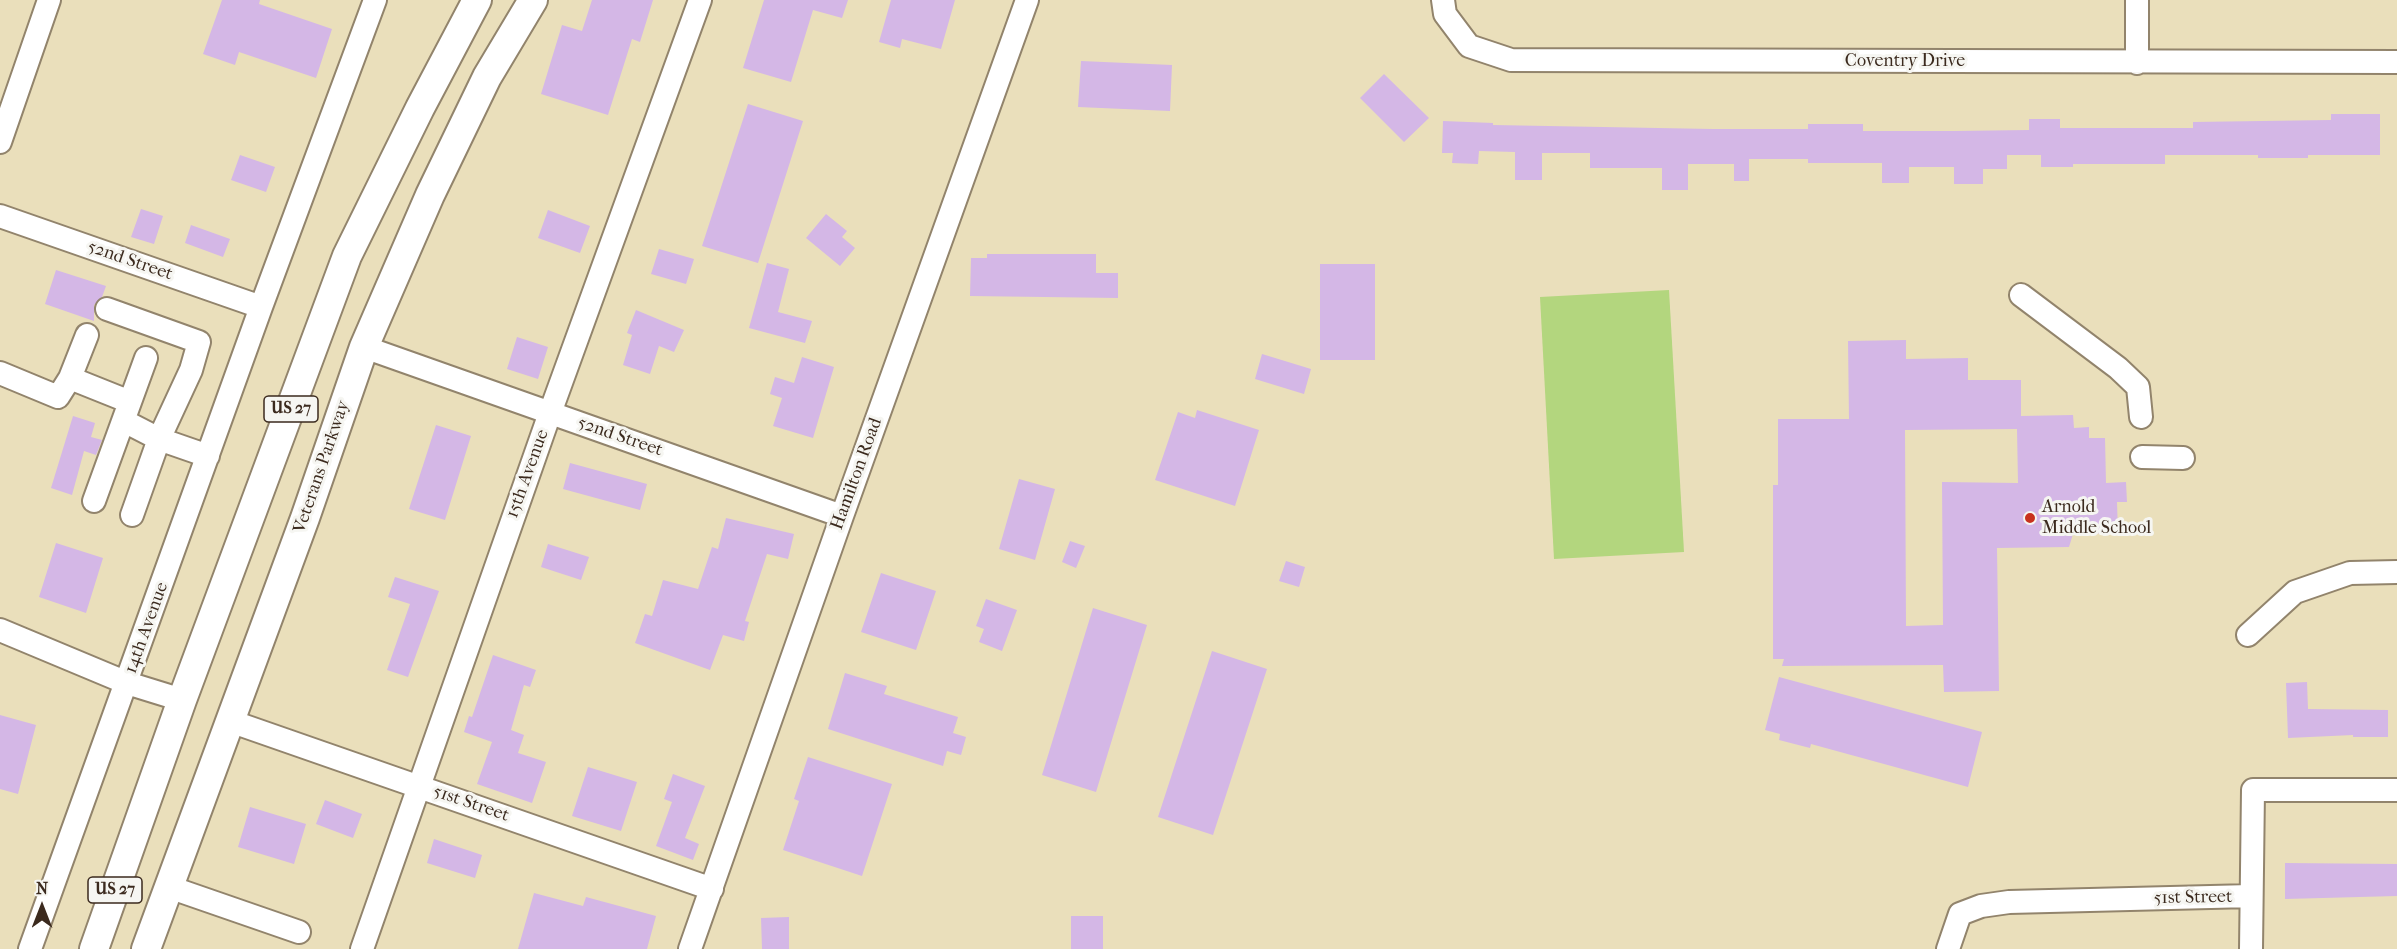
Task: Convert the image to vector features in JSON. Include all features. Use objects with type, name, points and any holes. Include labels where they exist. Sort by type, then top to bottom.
[{"type":"main road","name":"US 27","points":[[94,949],[182,700],[347,256],[420,108],[477,0]]},
{"type":"main road","name":"Veterans Parkway","points":[[146,949],[305,518],[364,347],[425,206],[487,77],[533,0]]},
{"type":"street","points":[[0,142],[49,0]]},
{"type":"street","points":[[261,307],[375,0]]},
{"type":"street","name":"15th Avenue","points":[[362,949],[550,413],[700,0]]},
{"type":"street","name":"Hamilton Road","points":[[690,949],[1027,0]]},
{"type":"street","name":"Coventry Drive","points":[[1443,0],[1445,14],[1469,46],[1510,60],[2397,62]]},
{"type":"street","points":[[2137,0],[2137,63]]},
{"type":"street","name":"52nd Street","points":[[0,216],[261,307]]},
{"type":"street","points":[[2021,295],[2118,368],[2138,387],[2141,417]]},
{"type":"street","name":"14th Avenue","points":[[30,949],[261,307]]},
{"type":"street","points":[[107,309],[199,342],[191,370],[159,439],[132,515]]},
{"type":"street","points":[[0,373],[58,397],[70,378],[87,335]]},
{"type":"street","name":"52nd Street","points":[[364,347],[842,516]]},
{"type":"street","points":[[94,501],[146,358]]},
{"type":"street","points":[[70,378],[127,411],[159,439],[208,456]]},
{"type":"street","points":[[2142,457],[2183,458]]},
{"type":"street","points":[[2248,635],[2295,592],[2350,573],[2397,572]]},
{"type":"street","points":[[0,630],[127,683],[182,700]]},
{"type":"street","name":"51st Street","points":[[230,722],[712,890]]},
{"type":"street","name":"51st Street","points":[[1948,949],[1960,914],[1981,906],[2009,902],[2251,896],[2253,790],[2397,790]]},
{"type":"street","points":[[169,887],[299,932]]},
{"type":"street","points":[[2251,896],[2251,949]]},
{"type":"green space","points":[[1669,290],[1684,552],[1554,559],[1540,297]]},
{"type":"building","points":[[222,0],[260,0],[259,4],[332,29],[316,78],[239,52],[235,65],[203,54]]},
{"type":"building","points":[[592,0],[653,0],[640,42],[632,39],[608,115],[541,94],[562,25],[582,31]]},
{"type":"building","points":[[764,0],[848,0],[842,18],[813,10],[791,82],[743,68]]},
{"type":"building","points":[[891,0],[955,0],[941,49],[902,39],[900,48],[879,42]]},
{"type":"building","points":[[1081,61],[1172,65],[1170,111],[1078,107]]},
{"type":"building","points":[[1384,74],[1429,118],[1404,142],[1360,98]]},
{"type":"building","points":[[748,104],[803,121],[758,263],[702,246]]},
{"type":"building","points":[[2331,114],[2380,114],[2380,155],[2258,158],[2258,155],[2165,155],[2165,164],[2073,164],[2073,167],[2041,167],[2041,155],[2007,155],[2007,169],[1983,169],[1983,184],[1954,184],[1954,167],[1909,167],[1909,183],[1882,183],[1882,163],[1808,163],[1808,159],[1749,159],[1749,181],[1734,181],[1734,164],[1688,164],[1688,190],[1662,190],[1662,168],[1590,168],[1590,153],[1542,153],[1542,180],[1515,180],[1515,152],[1479,151],[1478,164],[1452,163],[1453,153],[1442,153],[1443,121],[1493,123],[1493,125],[1713,129],[1808,129],[1808,124],[1863,124],[1863,131],[1954,131],[2029,130],[2029,119],[2060,119],[2060,128],[2193,128],[2193,122],[2331,120]]},
{"type":"building","points":[[240,155],[275,167],[266,192],[231,180]]},
{"type":"building","points":[[141,209],[163,216],[154,244],[131,237]]},
{"type":"building","points":[[548,210],[590,226],[580,253],[538,238]]},
{"type":"building","points":[[826,214],[847,231],[842,237],[855,248],[840,266],[806,238]]},
{"type":"building","points":[[191,225],[230,239],[223,257],[185,243]]},
{"type":"building","points":[[659,249],[694,259],[686,284],[651,274]]},
{"type":"building","points":[[987,254],[1096,254],[1096,273],[1118,273],[1118,298],[970,296],[971,258],[987,258]]},
{"type":"building","points":[[767,263],[789,269],[778,312],[812,321],[805,343],[749,328]]},
{"type":"building","points":[[1320,264],[1375,264],[1375,360],[1320,360]]},
{"type":"building","points":[[56,270],[106,286],[102,297],[94,305],[94,321],[45,304]]},
{"type":"building","points":[[636,310],[684,330],[674,352],[659,346],[650,374],[623,365],[632,335],[627,333]]},
{"type":"building","points":[[517,337],[548,347],[538,379],[507,369]]},
{"type":"building","name":"Arnold Middle School","points":[[1906,340],[1906,359],[1968,358],[1968,380],[2021,380],[2021,416],[2073,415],[2074,428],[2089,427],[2089,438],[2105,438],[2106,483],[2126,482],[2127,502],[2117,502],[2118,533],[2073,534],[2069,547],[1997,548],[1999,691],[1944,692],[1943,665],[1782,666],[1784,659],[1773,659],[1773,485],[1778,485],[1778,419],[1849,419],[1848,341]],"holes":[[[2017,429],[2018,483],[1942,482],[1943,625],[1906,626],[1905,430]]]},
{"type":"building","points":[[1262,354],[1311,369],[1304,394],[1255,379]]},
{"type":"building","points":[[802,357],[834,367],[813,438],[773,426],[782,398],[770,394],[775,377],[794,383]]},
{"type":"building","points":[[1197,410],[1259,430],[1235,506],[1155,480],[1178,412],[1195,418]]},
{"type":"building","points":[[73,416],[95,423],[91,437],[102,440],[96,455],[84,451],[72,495],[51,488]]},
{"type":"building","points":[[436,425],[471,436],[445,520],[409,509]]},
{"type":"building","points":[[570,463],[647,484],[640,510],[563,489]]},
{"type":"building","points":[[1019,479],[1055,489],[1035,560],[999,549]]},
{"type":"building","points":[[726,518],[794,534],[788,559],[767,554],[745,621],[749,622],[744,641],[723,635],[710,670],[635,643],[645,614],[652,616],[663,580],[698,589],[712,547],[718,549]]},
{"type":"building","points":[[1070,541],[1085,546],[1076,568],[1062,562]]},
{"type":"building","points":[[56,543],[103,558],[86,613],[39,597]]},
{"type":"building","points":[[548,544],[589,557],[581,580],[541,567]]},
{"type":"building","points":[[1286,561],[1305,567],[1299,587],[1279,581]]},
{"type":"building","points":[[881,573],[936,591],[916,650],[861,632]]},
{"type":"building","points":[[395,577],[439,591],[408,677],[387,670],[410,604],[388,597]]},
{"type":"building","points":[[986,599],[1017,610],[1002,651],[979,642],[984,629],[976,626]]},
{"type":"building","points":[[1093,608],[1147,625],[1096,792],[1042,775]]},
{"type":"building","points":[[1212,651],[1267,669],[1213,835],[1158,817]]},
{"type":"building","points":[[493,655],[536,670],[530,687],[524,685],[511,730],[524,735],[518,753],[546,762],[532,803],[477,784],[492,742],[464,732],[469,716],[472,717]]},
{"type":"building","points":[[845,673],[887,686],[884,694],[958,717],[953,733],[966,737],[961,755],[947,751],[943,766],[828,729]]},
{"type":"building","points":[[1779,677],[1982,732],[1968,787],[1811,744],[1810,748],[1779,740],[1780,734],[1765,730]]},
{"type":"building","points":[[2307,682],[2308,709],[2388,710],[2388,737],[2353,737],[2353,735],[2288,738],[2286,683]]},
{"type":"building","points":[[0,715],[36,725],[18,794],[0,789]]},
{"type":"building","points":[[808,757],[892,784],[862,876],[783,850],[799,801],[794,799]]},
{"type":"building","points":[[588,767],[637,782],[621,831],[572,816]]},
{"type":"building","points":[[673,774],[705,786],[685,838],[699,844],[693,860],[656,846],[672,802],[664,799]]},
{"type":"building","points":[[325,800],[362,814],[353,838],[316,824]]},
{"type":"building","points":[[250,807],[306,824],[294,864],[238,847]]},
{"type":"building","points":[[434,839],[482,855],[475,878],[427,863]]},
{"type":"building","points":[[2285,863],[2397,864],[2397,896],[2285,899]]},
{"type":"building","points":[[534,893],[583,906],[586,897],[656,916],[647,949],[518,949]]},
{"type":"building","points":[[1071,916],[1103,916],[1103,949],[1071,949]]},
{"type":"building","points":[[789,917],[789,949],[762,949],[761,918]]},
{"type":"place","name":"Arnold Middle School","points":[[2030,518]]}]
